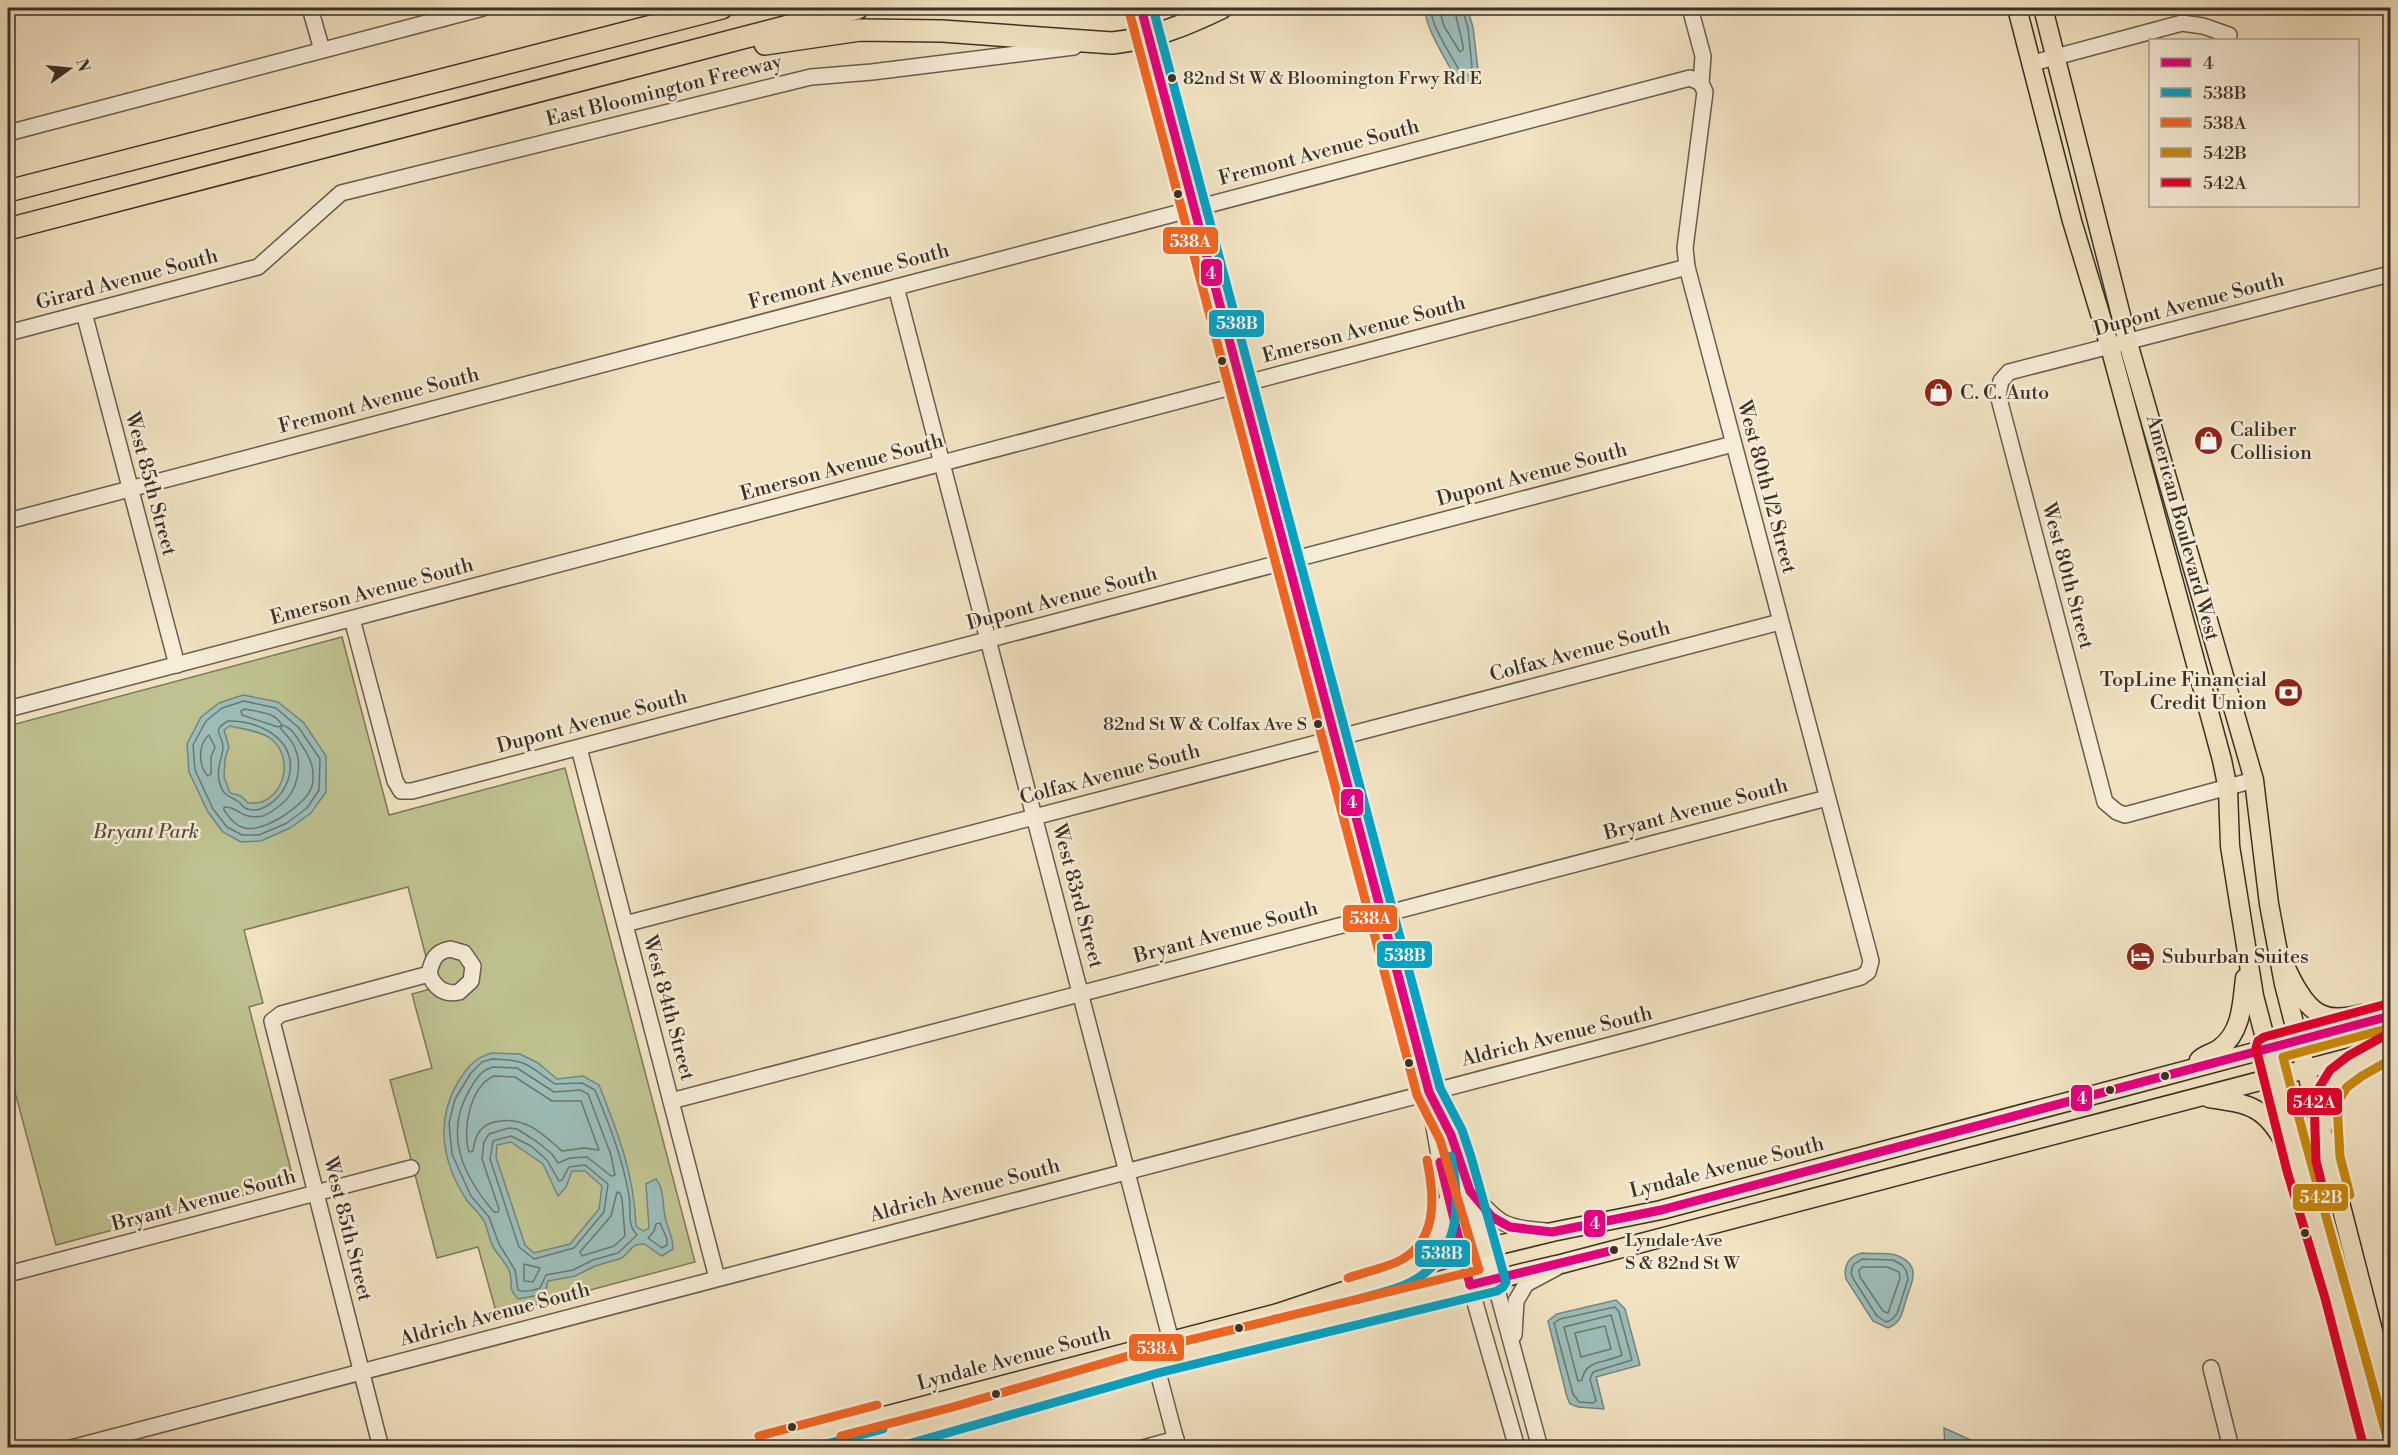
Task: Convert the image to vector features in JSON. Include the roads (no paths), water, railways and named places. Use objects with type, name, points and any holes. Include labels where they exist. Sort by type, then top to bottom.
[{"type":"highway","points":[[642,28],[694,8]]},
{"type":"highway","points":[[8,191],[722,8]]},
{"type":"highway","points":[[8,229],[858,8]]},
{"type":"highway","points":[[710,47],[764,44],[860,30],[942,31],[1112,43],[1130,41],[1192,22],[1221,8]]},
{"type":"main road","name":"American Boulevard West","points":[[2017,8],[2072,220],[2119,345],[2254,780],[2269,904],[2297,1040],[2391,1397]]},
{"type":"main road","name":"American Boulevard West","points":[[2043,8],[2056,57],[2119,345],[2228,789],[2230,846],[2247,958],[2299,1168],[2337,1295],[2377,1448]]},
{"type":"main road","points":[[2276,943],[2292,980],[2307,1002],[2322,1015],[2345,1018],[2369,1013],[2391,1015]]},
{"type":"main road","points":[[2189,1069],[2204,1055],[2218,1050],[2232,1037],[2240,1018],[2247,958]]},
{"type":"main road","name":"Lyndale Avenue South","points":[[762,1448],[1281,1312],[1462,1254],[1552,1232],[1661,1210],[2391,1015]]},
{"type":"main road","points":[[2328,1159],[2325,1100],[2338,1079],[2387,1048]]},
{"type":"main road","name":"Lyndale Avenue South","points":[[844,1448],[956,1419],[1155,1361],[1281,1329],[1389,1306],[1561,1264],[2387,1048]]},
{"type":"main road","points":[[2201,1097],[2241,1103],[2264,1113],[2279,1130],[2299,1168]]},
{"type":"street","points":[[310,8],[322,50]]},
{"type":"street","points":[[8,133],[483,8]]},
{"type":"street","points":[[1140,8],[1155,55],[1429,1092],[1435,1140],[1470,1285],[1516,1447],[1539,1444],[1470,1191],[1451,1135],[1429,1092]]},
{"type":"street","name":"West 80th 1/2 Street","points":[[1690,8],[1703,56],[1701,83],[1705,92],[1685,248],[1687,267],[1871,962],[1868,972]]},
{"type":"street","points":[[2033,63],[2182,23],[2203,26],[2229,35]]},
{"type":"street","name":"East Bloomington Freeway","points":[[258,267],[341,194],[811,76],[872,72],[1112,43]]},
{"type":"street","name":"Fremont Avenue South","points":[[8,521],[1690,78],[1701,83]]},
{"type":"street","name":"Girard Avenue South","points":[[8,333],[258,267]]},
{"type":"street","name":"Emerson Avenue South","points":[[8,709],[1687,267]]},
{"type":"street","name":"Dupont Avenue South","points":[[2001,381],[2009,372],[2391,274]]},
{"type":"street","name":"West 83rd Street","points":[[896,287],[1171,1341]]},
{"type":"street","name":"West 85th Street","points":[[84,313],[177,665]]},
{"type":"street","name":"West 80th Street","points":[[2001,381],[1998,395],[2105,802],[2117,812],[2125,815],[2228,789]]},
{"type":"street","name":"Dupont Avenue South","points":[[352,619],[395,781],[401,791],[412,791],[1733,444]]},
{"type":"street","name":"Colfax Avenue South","points":[[625,924],[1780,622]]},
{"type":"street","name":"West 84th Street","points":[[579,748],[717,1278]]},
{"type":"street","points":[[2228,789],[2254,780]]},
{"type":"street","name":"Bryant Avenue South","points":[[671,1101],[1827,798]]},
{"type":"street","name":"Aldrich Avenue South","points":[[71,1448],[1668,1030],[1861,978],[1868,972]]},
{"type":"street","name":"West 85th Street","points":[[381,1448],[272,1021],[281,1014],[429,974]]},
{"type":"street","name":"Bryant Avenue South","points":[[8,1274],[411,1168]]},
{"type":"street","points":[[1407,1270],[1438,1240],[1444,1222],[1446,1191]]},
{"type":"street","points":[[1470,1191],[1492,1217],[1510,1227],[1552,1232]]},
{"type":"street","points":[[1515,1359],[1516,1301],[1526,1284],[1561,1264]]},
{"type":"street","points":[[1143,1448],[1177,1443],[1155,1361]]},
{"type":"street","points":[[2211,1368],[2231,1448]]},
{"type":"water","points":[[1426,8],[1467,8],[1473,27],[1478,70],[1469,83],[1456,78],[1432,33]]},
{"type":"water","points":[[243,695],[278,702],[304,723],[326,756],[326,792],[311,813],[290,828],[261,841],[241,842],[223,832],[208,812],[189,772],[187,744],[201,717],[219,703]],"holes":[[[230,726],[267,736],[278,746],[282,754],[284,773],[281,782],[277,790],[262,802],[248,803],[241,796],[230,793],[224,777],[225,759],[229,747],[224,730]]]},
{"type":"water","points":[[492,1053],[520,1054],[538,1063],[557,1079],[583,1076],[599,1085],[619,1137],[628,1171],[636,1226],[643,1231],[649,1228],[646,1184],[656,1179],[662,1193],[673,1249],[662,1256],[644,1244],[635,1245],[622,1258],[595,1266],[575,1276],[548,1281],[545,1294],[518,1299],[514,1295],[506,1264],[493,1247],[484,1221],[468,1202],[451,1171],[444,1141],[446,1112],[458,1082],[476,1060]],"holes":[[[511,1142],[543,1164],[558,1196],[566,1187],[572,1171],[585,1171],[602,1186],[599,1209],[570,1244],[534,1253],[525,1245],[496,1157],[497,1145]]]},
{"type":"water","points":[[1862,1253],[1899,1256],[1912,1267],[1912,1282],[1901,1315],[1897,1323],[1888,1328],[1873,1321],[1846,1279],[1845,1270],[1848,1262],[1854,1256]]},
{"type":"water","points":[[1616,1300],[1625,1309],[1640,1365],[1596,1377],[1604,1409],[1578,1407],[1570,1404],[1548,1321],[1557,1314]]},
{"type":"water","points":[[1944,1428],[1986,1447],[1945,1447]]},
{"type":"place","name":"82nd St W & Bloomington Frwy Rd E","points":[[1172,78]]},
{"type":"place","name":"C. C. Auto","points":[[1939,393]]},
{"type":"place","name":"Caliber Collision","points":[[2209,441]]},
{"type":"place","name":"TopLine Financial Credit Union","points":[[2288,692]]},
{"type":"place","name":"82nd St W & Colfax Ave S","points":[[1318,724]]},
{"type":"place","name":"Suburban Suites","points":[[2141,957]]},
{"type":"place","name":"Lyndale Ave S & 82nd St W","points":[[1614,1250]]},
{"type":"park label","name":"Bryant Park","points":[[146,832]]}]
